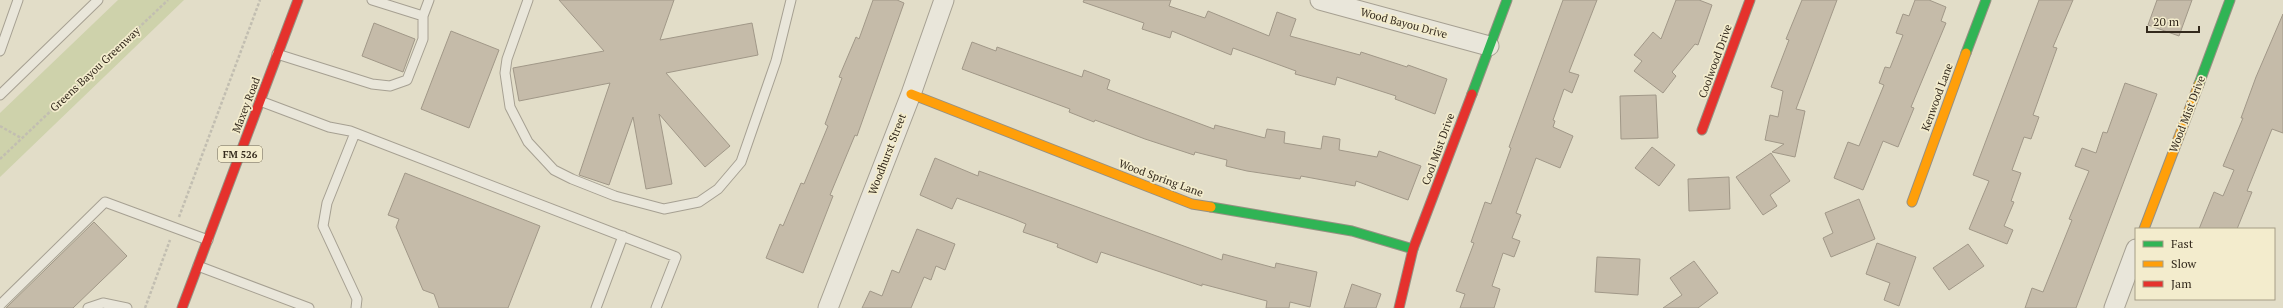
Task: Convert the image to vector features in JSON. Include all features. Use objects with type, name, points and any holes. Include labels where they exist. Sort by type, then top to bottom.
[{"type":"street","name":"Maxey Road","points":[[185,307],[198,266],[298,0]]},
{"type":"street","name":"Woodhurst Street","points":[[828,308],[911,94],[944,0]]},
{"type":"street","name":"Wood Bayou Drive","points":[[1320,0],[1489,46]]},
{"type":"street","name":"Cool Mist Drive","points":[[1399,308],[1413,249],[1506,0]]},
{"type":"street","name":"Coolwood Drive","points":[[1702,130],[1750,0]]},
{"type":"street","name":"Kenwood Lane","points":[[1912,202],[1986,0]]},
{"type":"street","name":"Wood Mist Drive","points":[[2144,228],[2230,0]]},
{"type":"street","name":"Wood Spring Lane","points":[[911,94],[1192,204],[1352,231],[1413,249]]},
{"type":"street","points":[[2114,308],[2135,252]]},
{"type":"lane","points":[[0,50],[18,0]]},
{"type":"lane","points":[[0,95],[98,0]]},
{"type":"lane","points":[[372,0],[423,16]]},
{"type":"lane","points":[[277,54],[372,84],[390,86],[407,80],[423,39],[423,16],[429,0]]},
{"type":"lane","points":[[528,0],[507,59],[505,74],[510,107],[528,142],[554,170],[572,179],[615,196],[664,209],[698,202],[718,189],[741,162],[776,61],[791,0]]},
{"type":"lane","points":[[260,101],[329,127],[355,133],[676,256],[656,308]]},
{"type":"lane","points":[[355,133],[327,204],[323,226],[357,299],[356,308]]},
{"type":"lane","points":[[0,305],[105,202],[208,240]]},
{"type":"lane","points":[[596,308],[623,236]]},
{"type":"lane","points":[[198,266],[309,308]]},
{"type":"lane","points":[[88,308],[104,303],[122,307]]},
{"type":"path","name":"Greens Bayou Greenway","points":[[0,159],[20,138],[168,0]]},
{"type":"path","points":[[145,308],[260,0]]},
{"type":"path","points":[[0,126],[20,138]]},
{"type":"green space","points":[[118,0],[184,0],[0,177],[0,113]]},
{"type":"building","points":[[559,0],[674,0],[660,40],[752,23],[758,55],[666,73],[730,146],[705,167],[659,114],[672,184],[646,189],[633,117],[609,185],[579,175],[610,83],[519,101],[513,68],[604,51]]},
{"type":"building","points":[[873,0],[897,0],[904,3],[857,136],[855,135],[830,195],[833,196],[803,273],[766,258],[780,224],[783,226],[801,183],[804,184],[828,126],[825,124],[842,78],[839,77],[856,37],[859,39]]},
{"type":"building","points":[[1084,0],[1171,0],[1169,6],[1205,18],[1208,11],[1269,36],[1277,12],[1296,19],[1290,36],[1360,55],[1361,52],[1407,67],[1408,65],[1447,79],[1435,114],[1395,99],[1396,96],[1337,77],[1335,85],[1295,74],[1296,71],[1233,48],[1231,55],[1172,31],[1170,38],[1142,29],[1144,23],[1083,2]]},
{"type":"building","points":[[1563,0],[1597,0],[1569,72],[1579,75],[1572,93],[1564,89],[1553,120],[1555,121],[1553,127],[1573,136],[1560,168],[1536,158],[1516,213],[1521,215],[1512,238],[1520,241],[1514,257],[1503,253],[1492,286],[1500,289],[1494,308],[1460,308],[1465,294],[1456,291],[1474,243],[1471,242],[1485,202],[1491,204],[1511,148],[1509,147]]},
{"type":"building","points":[[1676,0],[1699,0],[1712,5],[1698,45],[1695,44],[1672,72],[1676,76],[1663,93],[1634,71],[1642,61],[1634,55],[1653,32],[1661,39]]},
{"type":"building","points":[[1802,0],[1837,0],[1796,109],[1805,111],[1795,157],[1772,152],[1784,144],[1765,140],[1770,115],[1778,117],[1783,91],[1771,87],[1789,40],[1786,39]]},
{"type":"building","points":[[1915,0],[1929,0],[1946,7],[1941,21],[1946,23],[1911,107],[1914,108],[1898,147],[1883,141],[1863,190],[1834,178],[1848,142],[1859,146],[1884,85],[1879,83],[1885,67],[1890,68],[1903,35],[1896,33],[1903,14],[1909,16]]},
{"type":"building","points":[[2039,0],[2073,0],[2053,47],[2057,48],[2033,115],[2039,117],[2031,139],[2024,137],[2012,170],[2021,173],[2011,201],[2014,202],[2004,226],[2013,230],[2007,244],[1969,229],[1989,181],[1973,175]]},
{"type":"building","points":[[2157,0],[2192,0],[2179,36],[2148,25]]},
{"type":"building","points":[[2283,14],[2283,133],[2272,129],[2247,191],[2252,192],[2237,228],[2199,228],[2214,192],[2223,196],[2234,170],[2223,166],[2243,118],[2241,118],[2256,77]]},
{"type":"building","points":[[374,23],[415,39],[403,72],[362,56]]},
{"type":"building","points":[[451,31],[499,50],[469,128],[421,109]]},
{"type":"building","points":[[972,42],[996,51],[997,47],[1082,77],[1084,70],[1110,80],[1107,89],[1214,129],[1215,125],[1265,138],[1267,129],[1285,132],[1284,143],[1321,149],[1323,136],[1340,139],[1339,150],[1377,157],[1379,151],[1421,166],[1408,200],[1356,181],[1355,186],[1301,176],[1300,179],[1247,171],[1226,166],[1227,160],[1195,152],[1194,155],[1145,139],[1095,120],[1094,122],[1069,112],[1070,109],[962,69]]},
{"type":"building","points":[[2125,83],[2157,94],[2076,308],[2025,308],[2032,288],[2043,292],[2072,220],[2069,219],[2089,171],[2075,166],[2082,148],[2096,153],[2103,132],[2107,133]]},
{"type":"building","points":[[1656,95],[1658,138],[1621,139],[1620,96]]},
{"type":"building","points":[[1652,147],[1675,165],[1659,186],[1635,168]]},
{"type":"building","points":[[1771,153],[1790,181],[1770,195],[1777,206],[1763,215],[1736,177]]},
{"type":"building","points":[[935,158],[978,176],[979,171],[1222,260],[1223,254],[1275,268],[1276,263],[1317,272],[1310,307],[1290,302],[1289,308],[1266,308],[1267,301],[1202,284],[1202,286],[1101,252],[1097,263],[1057,247],[1058,244],[1023,232],[1026,224],[1014,219],[957,198],[952,209],[920,195]]},
{"type":"building","points":[[405,173],[540,226],[508,308],[439,308],[434,294],[423,290],[396,227],[399,219],[388,215]]},
{"type":"building","points":[[1729,177],[1730,209],[1689,211],[1688,179]]},
{"type":"building","points":[[1859,199],[1875,239],[1831,257],[1823,238],[1833,233],[1825,213]]},
{"type":"building","points":[[94,222],[127,256],[73,308],[6,308]]},
{"type":"building","points":[[917,229],[955,244],[945,270],[936,266],[931,280],[924,277],[911,308],[862,308],[870,291],[882,296],[892,270],[899,273]]},
{"type":"building","points":[[1877,243],[1916,257],[1899,306],[1884,300],[1890,283],[1866,274]]},
{"type":"building","points":[[1968,244],[1984,266],[1949,290],[1933,268]]},
{"type":"building","points":[[1597,257],[1640,259],[1638,295],[1595,292]]},
{"type":"building","points":[[1694,261],[1718,293],[1698,308],[1663,308],[1682,295],[1670,278]]},
{"type":"building","points":[[1352,284],[1381,294],[1376,308],[1344,308]]},
{"type":"traffic: fast","points":[[1472,94],[1507,0]]},
{"type":"traffic: fast","points":[[1966,53],[1986,0]]},
{"type":"traffic: fast","points":[[2199,84],[2230,0]]},
{"type":"traffic: fast","points":[[1211,207],[1352,231],[1413,249]]},
{"type":"traffic: slow","points":[[1912,202],[1966,53]]},
{"type":"traffic: slow","points":[[2144,228],[2199,84]]},
{"type":"traffic: slow","points":[[911,94],[1192,204],[1211,207]]},
{"type":"traffic: jam","points":[[182,308],[298,0]]},
{"type":"traffic: jam","points":[[1702,130],[1750,0]]},
{"type":"traffic: jam","points":[[1399,308],[1413,249],[1472,94]]}]
